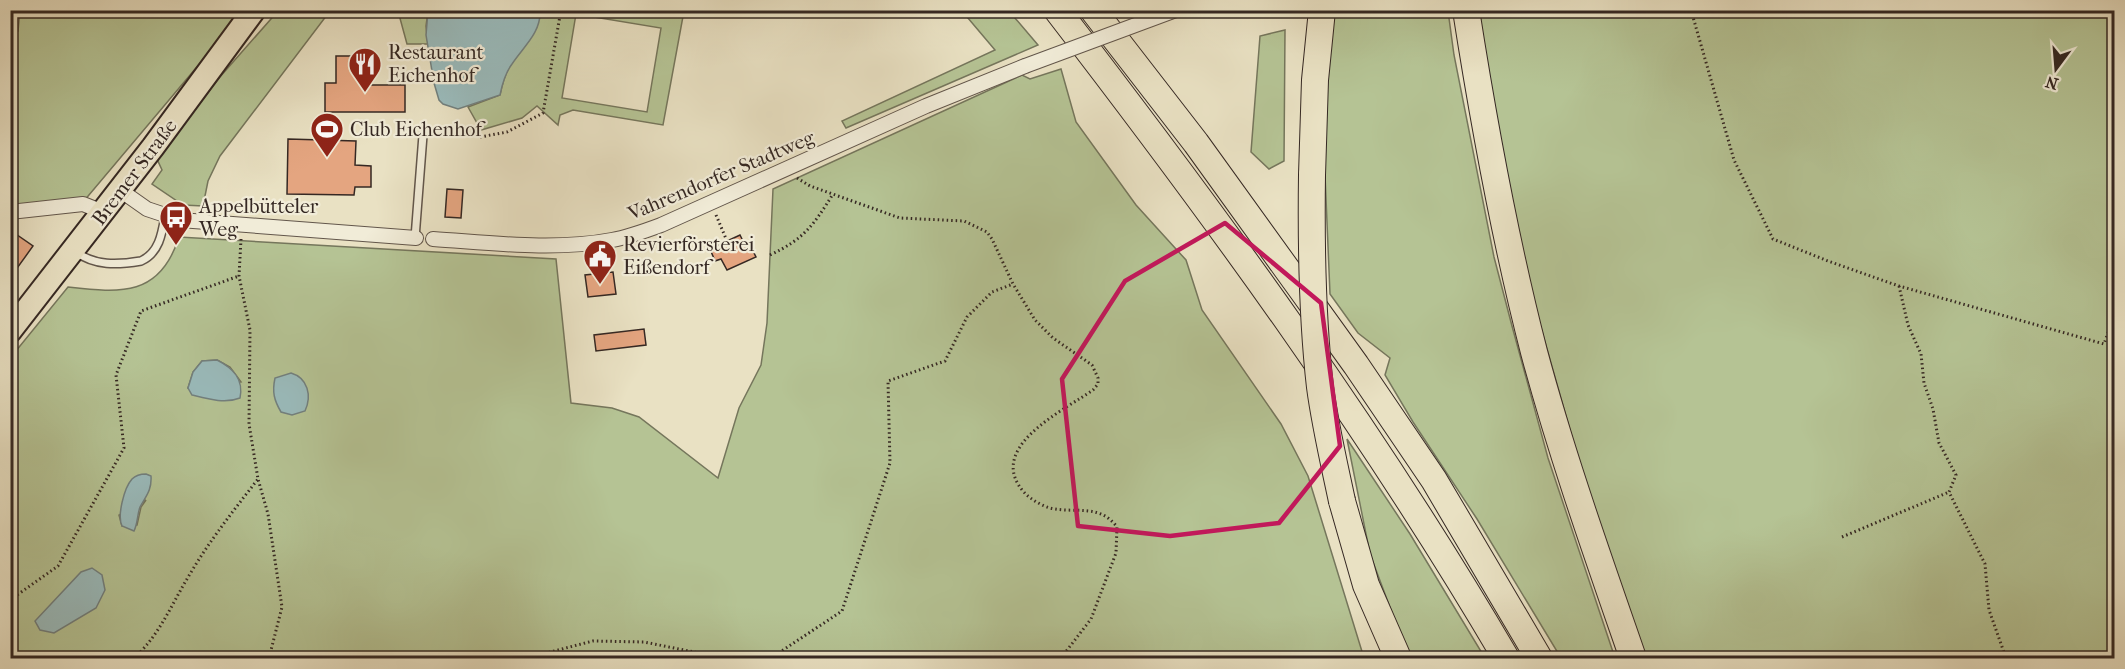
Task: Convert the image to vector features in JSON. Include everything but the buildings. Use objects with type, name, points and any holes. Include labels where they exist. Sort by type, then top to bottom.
[{"type":"highway","points":[[1057,10],[1170,156],[1287,318],[1415,509],[1506,658]]},
{"type":"highway","points":[[1093,10],[1196,143],[1356,365],[1434,480],[1539,658]]},
{"type":"highway","points":[[1322,10],[1315,80],[1312,175],[1313,292],[1317,350],[1326,421],[1342,501],[1366,585],[1398,658]]},
{"type":"highway","points":[[1466,10],[1502,211],[1534,352],[1582,510],[1633,658]]},
{"type":"main road","name":"Bremer Straße","points":[[10,331],[74,251],[255,10]]},
{"type":"street","name":"Vahrendorfer Stadtweg","points":[[433,239],[567,246],[614,240],[661,225],[926,106],[1025,66],[1176,10]]},
{"type":"street","name":"Vahrendorfer Stadtweg","points":[[120,190],[147,209],[180,220],[416,238]]},
{"type":"street","points":[[10,212],[83,204],[103,212]]},
{"type":"lane","points":[[416,238],[423,135]]},
{"type":"lane","points":[[74,251],[96,263],[141,261],[156,248],[162,234],[165,216]]},
{"type":"lane","name":"Vahrendorfer Stadtweg","points":[[416,238],[433,239]]},
{"type":"path","points":[[480,137],[507,132],[543,113],[561,10]]},
{"type":"path","points":[[1691,10],[1734,160],[1773,239],[1899,286],[2104,344],[2115,316]]},
{"type":"path","points":[[789,168],[798,180],[833,195],[900,218],[964,221],[987,232],[1013,284],[1035,320],[1053,338],[1092,365],[1098,378],[1098,384],[1093,390],[1048,419],[1027,438],[1016,452],[1012,464],[1013,476],[1020,489],[1034,500],[1048,507],[1063,510],[1100,513],[1111,519],[1117,527],[1116,553],[1091,619],[1061,658]]},
{"type":"path","points":[[770,255],[791,245],[813,227],[833,195]]},
{"type":"path","points":[[716,213],[728,240]]},
{"type":"path","points":[[243,225],[239,276],[250,330],[249,424],[258,479],[268,514],[282,607],[269,658]]},
{"type":"path","points":[[10,600],[58,566],[124,448],[116,375],[141,311],[239,276]]},
{"type":"path","points":[[771,658],[842,611],[890,463],[888,381],[945,361],[967,317],[992,292],[1013,284]]},
{"type":"path","points":[[1842,537],[1949,492],[1956,475],[1939,443],[1933,409],[1924,383],[1921,354],[1908,325],[1899,286]]},
{"type":"path","points":[[135,658],[150,645],[189,574],[258,479]]},
{"type":"path","points":[[1949,492],[1984,564],[1989,610],[2006,658]]},
{"type":"path","points":[[527,658],[592,641],[644,642],[699,653],[706,658]]},
{"type":"highlighted area","points":[[1225,223],[1321,303],[1340,446],[1279,523],[1170,536],[1078,526],[1062,379],[1125,281]]},
{"type":"green space","points":[[20,11],[244,11],[78,208],[11,214],[10,37],[18,31]]},
{"type":"green space","points":[[278,11],[330,11],[220,156],[208,181],[203,206],[183,205],[152,184],[162,170],[157,159],[219,78]]},
{"type":"green space","points":[[398,11],[428,11],[426,26],[428,44],[407,44]]},
{"type":"green space","points":[[540,11],[684,11],[663,125],[573,110],[560,115],[558,125],[537,106],[522,118],[481,130],[468,107],[500,95],[509,67],[530,39]],"holes":[[[576,14],[661,28],[647,112],[562,98]]]},
{"type":"green space","points":[[962,11],[1009,11],[1038,45],[846,128],[842,121],[995,50]]},
{"type":"green space","points":[[1331,11],[1448,11],[1454,55],[1494,257],[1548,458],[1615,658],[1561,658],[1477,519],[1385,375],[1390,358],[1358,333],[1330,294],[1323,127]]},
{"type":"green space","points":[[1476,11],[2114,11],[2114,658],[1643,658],[1598,529],[1510,218]]},
{"type":"green space","points":[[1285,30],[1284,161],[1269,169],[1251,152],[1260,36]]},
{"type":"green space","points":[[1061,69],[1076,122],[1136,205],[1186,260],[1202,310],[1281,424],[1308,476],[1364,658],[11,658],[11,357],[68,287],[121,290],[150,281],[171,257],[179,237],[556,259],[571,403],[612,408],[639,417],[718,478],[739,408],[761,365],[767,323],[773,189],[1022,75],[1030,79]],"holes":[[[217,360],[230,367],[241,382],[188,388],[193,372],[202,361]],[[146,500],[141,507],[137,525],[122,526],[119,515]]]},
{"type":"green space","points":[[1347,439],[1410,534],[1485,658],[1409,658],[1370,554]]},
{"type":"water","points":[[428,11],[540,11],[540,19],[534,33],[510,67],[500,95],[458,109],[443,104],[439,100],[426,35]]},
{"type":"water","points":[[217,360],[236,375],[240,385],[240,398],[222,401],[192,395],[188,388],[193,372],[202,361]]},
{"type":"water","points":[[291,373],[297,375],[305,383],[308,394],[305,411],[292,415],[281,412],[274,392],[275,378]]},
{"type":"water","points":[[146,474],[151,476],[151,485],[140,507],[134,531],[122,526],[120,516],[122,502],[132,479]]},
{"type":"water","points":[[92,568],[102,575],[105,590],[96,608],[54,633],[40,630],[35,621],[81,572]]},
{"type":"place","name":"Restaurant Eichenhof","points":[[365,93]]},
{"type":"place","name":"Club Eichenhof","points":[[327,158]]},
{"type":"place","name":"Appelbütteler Weg","points":[[176,246]]},
{"type":"place","name":"Revierförsterei Eißendorf","points":[[600,285]]}]
